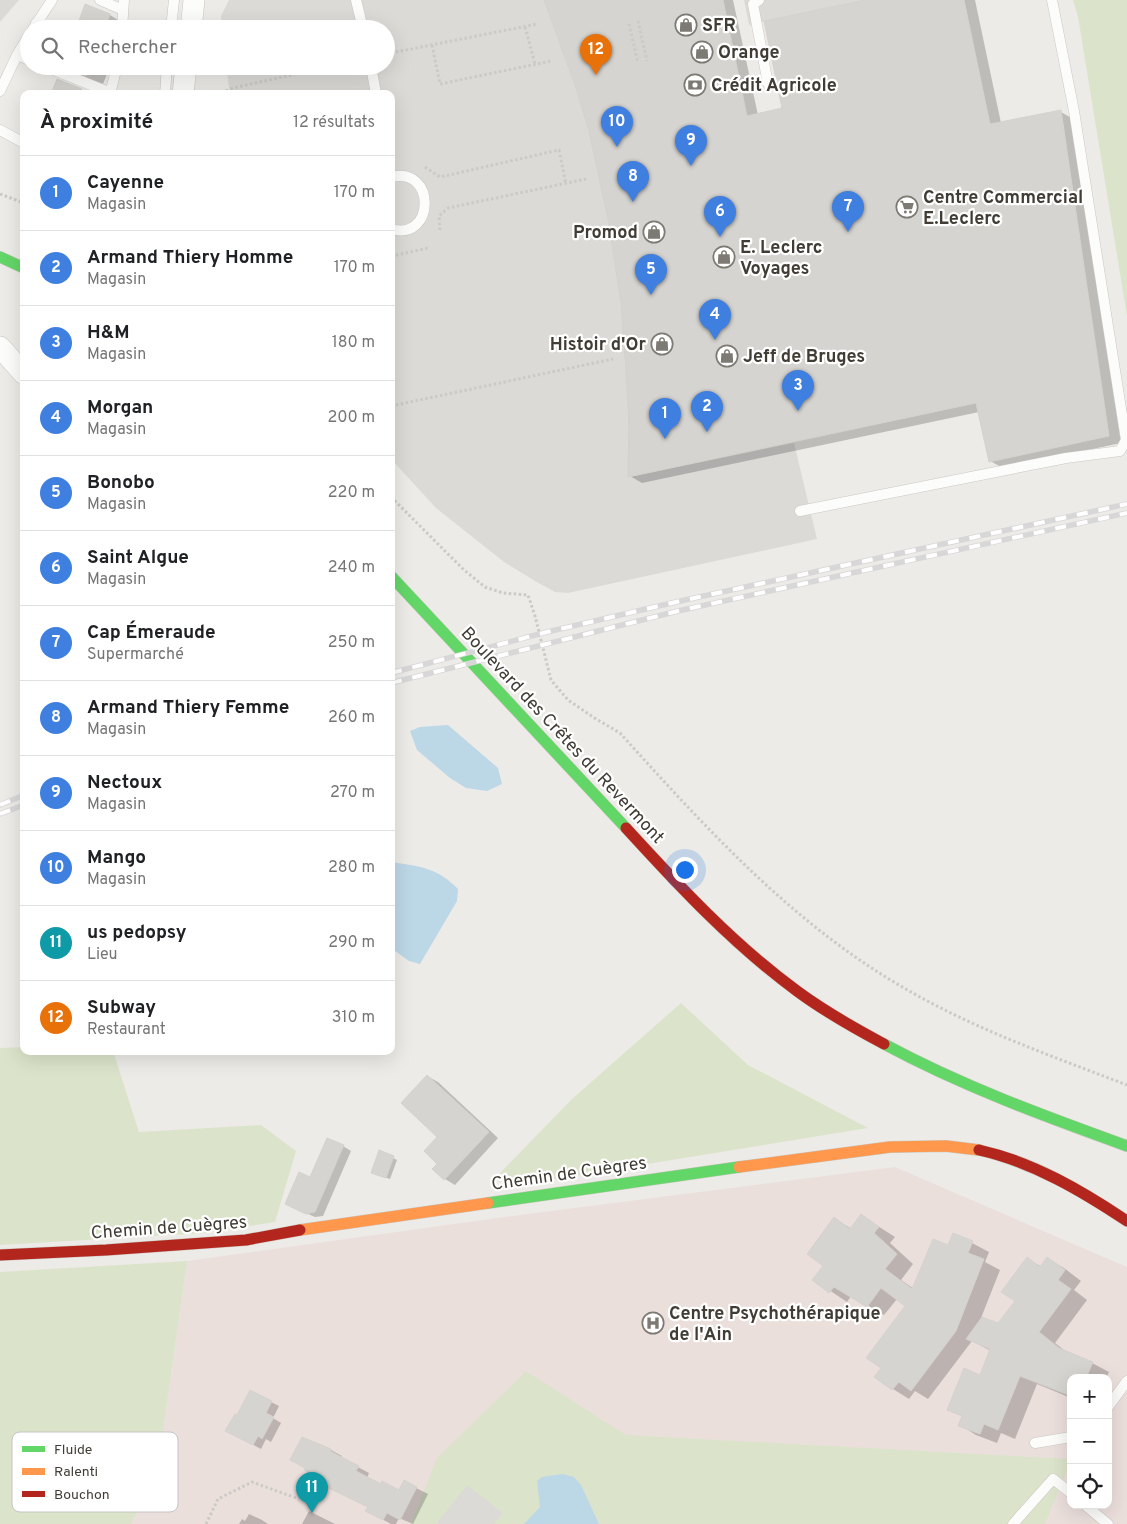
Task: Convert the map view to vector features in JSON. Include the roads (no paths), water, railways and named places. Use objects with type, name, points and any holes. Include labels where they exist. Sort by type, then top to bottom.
[{"type":"street","points":[[192,20],[194,0]]},
{"type":"street","points":[[183,90],[185,75]]},
{"type":"street","points":[[0,257],[20,266]]},
{"type":"street","points":[[0,347],[20,370]]},
{"type":"street","name":"Boulevard des Crêtes du Revermont","points":[[395,580],[656,861],[730,935],[775,973],[826,1011],[902,1055],[962,1083],[1127,1146]]},
{"type":"street","name":"Chemin de Cuègres","points":[[0,1255],[246,1240],[341,1224],[876,1148],[904,1146],[940,1146],[966,1149],[1006,1158],[1066,1184],[1127,1221]]},
{"type":"lane","points":[[39,20],[52,0]]},
{"type":"lane","points":[[100,0],[124,5],[123,20]]},
{"type":"lane","points":[[172,20],[174,0]]},
{"type":"lane","points":[[356,0],[361,20]]},
{"type":"lane","points":[[758,0],[753,4],[768,84]]},
{"type":"lane","points":[[800,511],[1066,458],[1120,451],[1126,440],[1074,111],[1052,0]]},
{"type":"lane","points":[[0,91],[20,49]]},
{"type":"lane","points":[[16,55],[20,57]]},
{"type":"lane","points":[[66,75],[103,90]]},
{"type":"lane","points":[[111,90],[115,75]]},
{"type":"lane","points":[[165,90],[166,75]]},
{"type":"lane","points":[[372,75],[375,90]]},
{"type":"lane","points":[[0,130],[20,140]]},
{"type":"lane","points":[[395,176],[411,178],[419,184],[425,196],[426,205],[424,214],[412,226],[405,230],[395,229]]},
{"type":"lane","points":[[1112,1402],[1127,1381]]},
{"type":"lane","points":[[1035,1442],[1067,1438]]},
{"type":"lane","points":[[1013,1524],[1053,1479],[1067,1490]]},
{"type":"lane","points":[[1090,1509],[1108,1524]]},
{"type":"water","points":[[448,725],[498,768],[502,784],[487,791],[466,788],[450,778],[417,750],[410,731],[420,727]]},
{"type":"water","points":[[395,863],[435,872],[443,876],[458,889],[457,901],[420,964],[409,961],[395,951]]},
{"type":"water","points":[[562,1474],[574,1477],[581,1485],[599,1524],[524,1524],[540,1507],[537,1481],[542,1477]]},
{"type":"railway","points":[[395,672],[547,632],[676,602],[1127,504]]},
{"type":"railway","points":[[395,682],[678,611],[1127,513]]},
{"type":"railway","points":[[0,805],[20,797]]},
{"type":"railway","points":[[0,814],[20,806]]},
{"type":"place","name":"SFR","points":[[686,25]]},
{"type":"place","name":"Orange","points":[[702,52]]},
{"type":"place","name":"Subway","points":[[596,75]]},
{"type":"place","name":"Crédit Agricole","points":[[695,85]]},
{"type":"place","name":"Mango","points":[[617,147]]},
{"type":"place","name":"Nectoux","points":[[691,166]]},
{"type":"place","name":"Armand Thiery Femme","points":[[633,202]]},
{"type":"place","name":"Centre Commercial E.Leclerc","points":[[907,207]]},
{"type":"place","name":"Promod","points":[[654,232]]},
{"type":"place","name":"Cap Émeraude","points":[[848,232]]},
{"type":"place","name":"Saint Algue","points":[[720,237]]},
{"type":"place","name":"E. Leclerc Voyages","points":[[724,257]]},
{"type":"place","name":"Bonobo","points":[[651,295]]},
{"type":"place","name":"Morgan","points":[[715,340]]},
{"type":"place","name":"Histoir d'Or","points":[[662,344]]},
{"type":"place","name":"Jeff de Bruges","points":[[727,356]]},
{"type":"place","name":"H&M","points":[[798,411]]},
{"type":"place","name":"Armand Thiery Homme","points":[[707,432]]},
{"type":"place","name":"Cayenne","points":[[665,439]]},
{"type":"place","name":"Centre Psychothérapique de l'Ain","points":[[653,1323]]},
{"type":"place","name":"us pedopsy","points":[[312,1513]]}]
